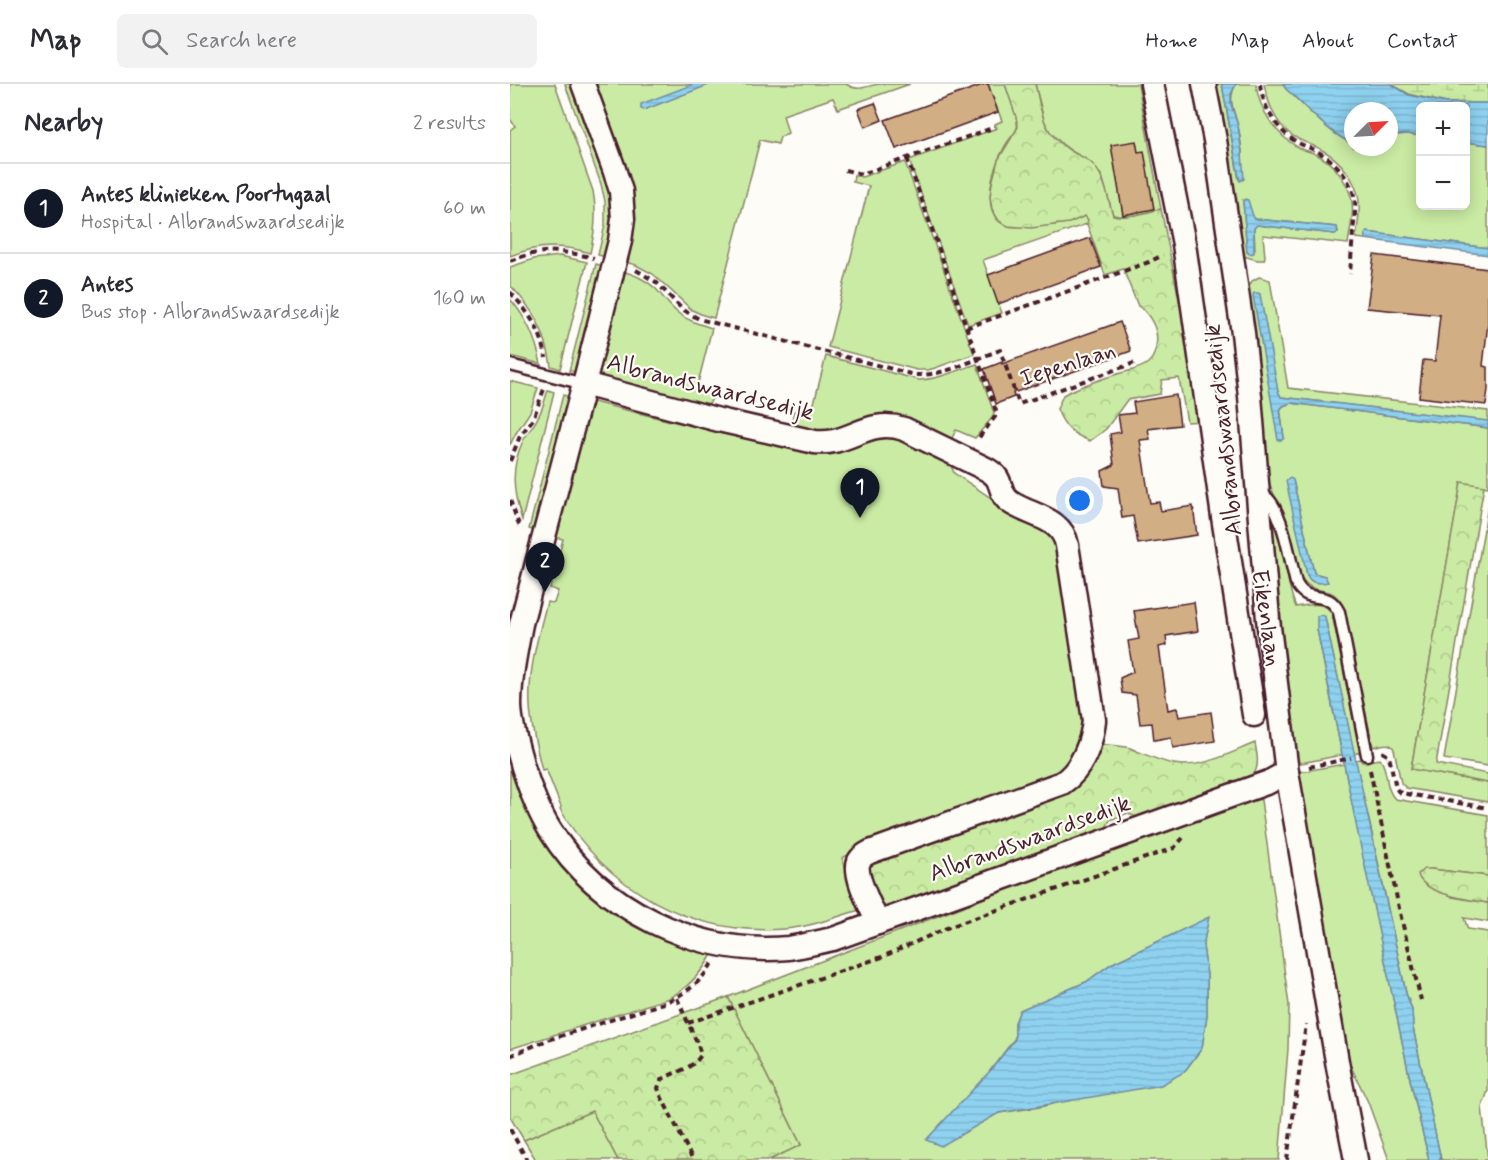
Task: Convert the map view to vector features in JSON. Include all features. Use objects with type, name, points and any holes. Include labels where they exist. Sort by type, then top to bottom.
[{"type":"street","name":"Albrandswaardsedijk","points":[[583,84],[615,169],[621,191],[623,219],[620,241],[604,261],[584,384],[521,624],[510,706],[517,746],[538,808],[550,831],[589,877],[628,907],[678,933],[723,945],[788,948],[833,939],[1269,782],[1295,770]]},
{"type":"street","name":"Eikenlaan","points":[[1152,84],[1184,244],[1254,715]]},
{"type":"street","name":"Albrandswaardsedijk","points":[[1204,84],[1215,140],[1243,333],[1259,493],[1268,619],[1295,770],[1334,1045],[1356,1160]]},
{"type":"street","name":"Albrandswaardsedijk","points":[[584,384],[718,420],[815,442],[829,443],[880,426],[896,427],[968,459],[992,473],[1006,499],[1053,523],[1066,538],[1094,720],[1091,740],[1075,772],[1062,783],[863,856],[859,860],[858,874],[878,923]]},
{"type":"lane","points":[[510,365],[584,384]]},
{"type":"lane","points":[[1259,493],[1266,496],[1278,515],[1300,591],[1306,595],[1327,599],[1336,606],[1339,612],[1367,755]]},
{"type":"path","points":[[1260,84],[1262,98],[1277,124],[1289,137],[1328,158],[1344,174],[1353,193],[1356,212],[1350,274]]},
{"type":"path","points":[[844,170],[862,174],[995,127]]},
{"type":"path","points":[[907,158],[996,414],[977,439],[968,459]]},
{"type":"path","points":[[966,328],[1149,262],[1184,244]]},
{"type":"path","points":[[596,247],[604,261]]},
{"type":"path","points":[[510,261],[549,251],[566,252],[604,261],[647,276],[656,282],[682,309],[699,319],[915,375],[940,372],[978,358]]},
{"type":"path","name":"Iepenlaan","points":[[978,358],[1000,350],[1019,404],[1134,363]]},
{"type":"path","points":[[524,531],[527,520]]},
{"type":"path","points":[[1421,1000],[1367,755],[1384,752],[1389,756],[1396,788],[1401,793],[1488,808]]},
{"type":"path","points":[[1295,770],[1338,761]]},
{"type":"path","points":[[688,1023],[882,957],[949,927],[1174,848],[1189,831],[1192,810]]},
{"type":"path","points":[[510,1056],[545,1041],[677,998],[690,990],[710,967],[723,945]]},
{"type":"path","points":[[677,998],[701,1055],[686,1069],[661,1080],[658,1088],[693,1160]]},
{"type":"path","points":[[1287,1160],[1306,1019]]},
{"type":"path","points":[[510,1129],[527,1160]]},
{"type":"green space","points":[[510,84],[555,84],[593,191],[595,222],[590,253],[570,248],[550,247],[510,256],[510,130],[515,126],[510,119]]},
{"type":"green space","points":[[565,84],[572,84],[608,184],[613,216],[606,257],[598,255],[605,225],[605,201],[601,184]]},
{"type":"green space","points":[[593,84],[846,84],[859,88],[880,84],[910,84],[838,109],[833,98],[783,115],[788,133],[780,137],[778,144],[760,140],[714,318],[692,310],[653,274],[625,262]]},
{"type":"green space","points":[[988,84],[1005,84],[1018,124],[998,160],[993,177],[990,197],[994,215],[1000,222],[1013,227],[1045,226],[1085,216],[1089,220],[1087,224],[983,260],[1002,313],[968,325],[909,160],[997,128],[995,124],[1002,121]]},
{"type":"green space","points":[[1005,84],[1035,84],[1048,128],[1062,145],[1087,160],[1099,172],[1113,215],[1131,216],[1161,209],[1203,421],[1187,422],[1179,378],[1162,380],[1160,394],[1127,400],[1106,429],[1090,441],[1073,433],[1063,421],[1057,409],[1063,395],[1145,365],[1155,353],[1156,332],[1149,317],[1138,306],[1123,269],[1105,275],[1085,216],[1069,223],[1031,228],[1008,226],[999,221],[992,209],[990,197],[992,183],[998,160],[1018,127]]},
{"type":"green space","points":[[1035,84],[1138,84],[1161,209],[1131,216],[1113,215],[1102,176],[1087,160],[1062,144],[1050,132],[1044,120]]},
{"type":"green space","points":[[1213,84],[1222,84],[1239,180],[1242,151],[1232,95],[1236,84],[1256,84],[1265,112],[1276,129],[1291,143],[1318,155],[1336,169],[1349,191],[1352,202],[1348,244],[1263,235],[1264,260],[1243,256]],"holes":[[[1243,201],[1255,219],[1337,227],[1338,232],[1335,234],[1257,225],[1254,228],[1255,250],[1250,254],[1247,252]]]},
{"type":"green space","points":[[1264,84],[1283,84],[1318,119],[1344,139],[1344,156],[1398,156],[1398,135],[1416,135],[1416,210],[1470,210],[1470,143],[1488,145],[1488,248],[1367,232],[1365,239],[1356,238],[1359,201],[1351,178],[1329,154],[1289,133],[1279,123],[1267,98]]},
{"type":"green space","points":[[1391,84],[1488,84],[1488,103],[1442,102],[1409,94]]},
{"type":"green space","points":[[905,162],[974,354],[928,370],[917,370],[828,347],[869,186],[853,182],[854,175],[862,177]]},
{"type":"green space","points":[[560,256],[587,262],[560,369],[551,366],[538,322],[526,303],[510,285],[510,267],[534,259]]},
{"type":"green space","points":[[596,264],[603,266],[577,372],[569,371]]},
{"type":"green space","points":[[622,271],[651,285],[682,316],[712,328],[697,387],[714,392],[709,403],[702,406],[595,377]]},
{"type":"green space","points":[[1259,277],[1270,280],[1288,388],[1488,411],[1488,421],[1483,421],[1281,397],[1278,391],[1280,410],[1291,403],[1488,428],[1488,487],[1461,483],[1411,769],[1488,783],[1488,802],[1406,788],[1401,783],[1394,749],[1385,744],[1373,747],[1343,606],[1334,594],[1310,587],[1301,577],[1285,521],[1268,480],[1246,292],[1252,281]],"holes":[[[1290,478],[1293,480],[1314,573],[1307,575]]]},
{"type":"green space","points":[[510,299],[530,329],[541,364],[510,356]]},
{"type":"green space","points":[[826,356],[919,380],[941,376],[977,364],[994,413],[975,438],[956,430],[950,442],[891,414],[879,415],[823,435],[793,426],[794,411],[811,415]]},
{"type":"green space","points":[[510,381],[538,388],[530,412],[510,445]]},
{"type":"green space","points":[[548,390],[554,392],[522,520],[514,481],[516,461],[523,441],[541,411]]},
{"type":"green space","points":[[563,395],[570,397],[536,531],[529,529]]},
{"type":"green space","points":[[589,401],[728,435],[731,433],[796,447],[800,451],[824,454],[876,436],[899,437],[949,460],[954,473],[1009,510],[1057,535],[1088,719],[1068,770],[866,846],[842,858],[859,904],[859,910],[813,924],[784,929],[750,929],[716,924],[684,915],[654,902],[627,884],[601,862],[579,837],[560,809],[546,769],[542,770],[531,714],[532,667],[537,641],[547,602],[554,603],[558,591],[550,588],[563,539],[555,537]]},
{"type":"green space","points":[[1461,482],[1484,486],[1436,764],[1488,774],[1488,783],[1411,769]]},
{"type":"green space","points":[[1488,506],[1488,766],[1444,759]]},
{"type":"green space","points":[[1271,514],[1280,536],[1296,607],[1321,605],[1332,614],[1360,752],[1354,754],[1325,617],[1317,629],[1342,755],[1296,764]]},
{"type":"green space","points":[[1255,743],[1257,764],[1253,776],[1139,819],[1128,813],[1110,820],[1104,831],[888,908],[882,906],[865,868],[870,859],[1068,788],[1097,744],[1126,747],[1162,761],[1184,765],[1215,759]]},
{"type":"green space","points":[[510,757],[555,854],[713,953],[694,979],[669,998],[510,1049]]},
{"type":"green space","points":[[1360,759],[1362,762],[1380,759],[1385,768],[1389,790],[1395,799],[1488,815],[1488,876],[1431,869],[1452,897],[1488,903],[1488,922],[1464,918],[1468,929],[1488,932],[1488,1091],[1482,1107],[1488,1160],[1441,1160],[1413,1028],[1412,1010],[1406,993],[1355,760]]},
{"type":"green space","points":[[1344,764],[1429,1160],[1389,1160],[1368,1102],[1342,1048],[1304,821],[1299,772]]},
{"type":"green space","points":[[1251,797],[1261,800],[1289,1005],[1288,1049],[1279,1160],[769,1160],[801,1145],[728,997]],"holes":[[[1208,918],[1203,946],[1207,975],[1207,1015],[1202,1048],[1184,1072],[1040,1107],[999,1113],[990,1071],[1015,1038],[1015,1023],[1020,1010],[1086,982],[1111,964]]]},
{"type":"green space","points":[[1424,869],[1488,876],[1488,903],[1448,895],[1428,887],[1421,881],[1418,874]]},
{"type":"green space","points":[[728,997],[801,1145],[769,1160],[618,1160],[592,1111],[524,1140],[510,1117],[510,1075]]},
{"type":"green space","points":[[592,1111],[618,1160],[536,1160],[524,1140]]},
{"type":"water","points":[[694,84],[711,84],[644,110],[641,109],[641,104]]},
{"type":"water","points":[[1222,84],[1236,84],[1231,94],[1231,104],[1238,126],[1242,153],[1244,179],[1240,181],[1239,178]]},
{"type":"water","points":[[1283,84],[1391,84],[1409,95],[1441,102],[1416,102],[1416,135],[1398,135],[1398,102],[1344,102],[1344,139],[1326,126]]},
{"type":"water","points":[[1470,103],[1488,103],[1488,145],[1470,143]]},
{"type":"water","points":[[1248,200],[1255,219],[1337,227],[1338,232],[1335,234],[1257,225],[1254,228],[1254,253],[1250,254],[1247,252],[1243,201]]},
{"type":"water","points":[[1366,232],[1488,248],[1488,255],[1365,239]]},
{"type":"water","points":[[1254,293],[1260,294],[1281,397],[1488,421],[1488,428],[1291,403],[1280,410],[1284,438],[1278,440]]},
{"type":"water","points":[[1290,478],[1293,480],[1314,573],[1325,576],[1328,582],[1315,583],[1307,575],[1286,481]]},
{"type":"water","points":[[1317,616],[1325,617],[1406,993],[1412,1010],[1413,1028],[1441,1160],[1429,1160],[1410,1079],[1317,629]]},
{"type":"water","points":[[1209,917],[1203,946],[1207,975],[1207,1015],[1202,1048],[1184,1072],[1161,1085],[999,1113],[941,1146],[926,1140],[990,1071],[1015,1039],[1015,1023],[1020,1010],[1086,982],[1111,964]]},
{"type":"building","points":[[988,84],[998,112],[896,149],[885,120]]},
{"type":"building","points":[[875,103],[882,120],[865,127],[858,109]]},
{"type":"building","points":[[1136,141],[1138,152],[1144,151],[1154,209],[1123,215],[1111,145]]},
{"type":"building","points":[[1090,238],[1101,267],[998,304],[988,275]]},
{"type":"building","points":[[1374,255],[1488,269],[1488,323],[1483,366],[1488,367],[1486,405],[1419,397],[1423,360],[1435,361],[1440,315],[1367,308]]},
{"type":"building","points":[[1120,322],[1131,351],[1013,393],[1014,397],[996,404],[984,369]]},
{"type":"building","points":[[1176,395],[1180,425],[1148,429],[1150,439],[1140,440],[1150,503],[1159,502],[1161,511],[1193,506],[1197,535],[1138,544],[1133,516],[1122,518],[1118,488],[1104,486],[1102,471],[1114,465],[1110,434],[1121,432],[1118,415],[1135,413],[1133,402]]},
{"type":"building","points":[[1194,602],[1198,631],[1166,636],[1167,645],[1159,647],[1168,710],[1177,708],[1179,717],[1211,712],[1215,741],[1173,748],[1171,737],[1154,740],[1152,723],[1140,724],[1136,695],[1122,693],[1120,678],[1133,672],[1128,641],[1139,639],[1134,611]]},
{"type":"place","name":"Antes klinieken Poortugaal","points":[[860,518]]},
{"type":"place","name":"Antes","points":[[545,592]]}]
